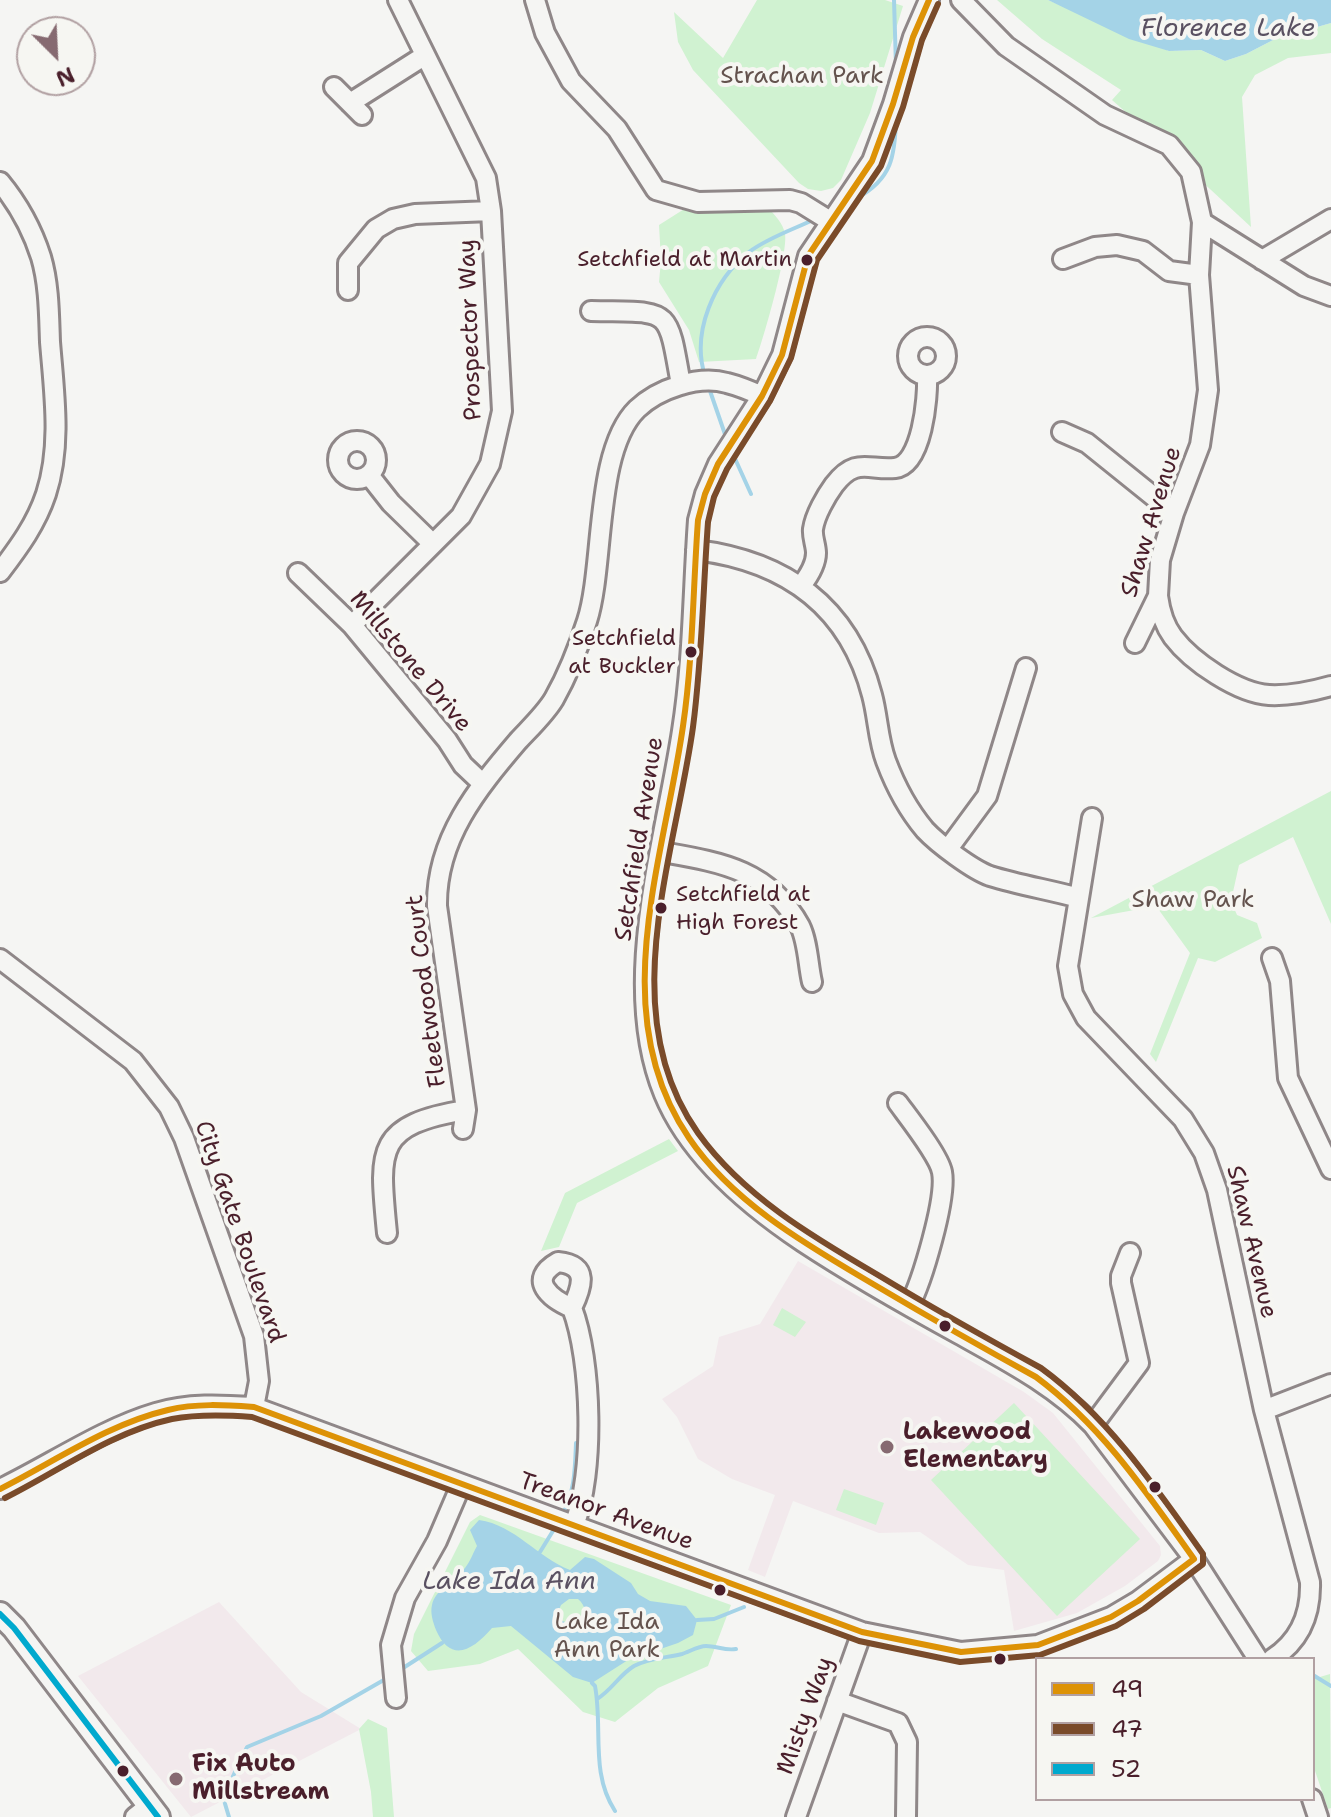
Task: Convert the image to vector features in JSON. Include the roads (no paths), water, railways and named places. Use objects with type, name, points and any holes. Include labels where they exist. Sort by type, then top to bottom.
[{"type":"main road","points":[[0,1614],[14,1628],[148,1813]]},
{"type":"street","name":"Prospector Way","points":[[352,625],[461,516],[490,464],[502,411],[491,211],[486,178],[398,0]]},
{"type":"street","points":[[535,0],[545,33],[571,81],[617,129],[656,190],[698,202],[790,200],[801,203],[830,221]]},
{"type":"street","name":"Setchfield Avenue","points":[[929,0],[913,37],[872,161],[808,256],[782,355],[762,396],[711,479],[698,520],[688,685],[648,929],[645,1003],[656,1067],[675,1116],[708,1161],[765,1214],[802,1242],[1036,1377],[1064,1397],[1093,1425],[1194,1559],[1257,1657]]},
{"type":"street","name":"Shaw Avenue","points":[[961,0],[1006,46],[1092,106],[1169,145],[1191,172],[1202,222],[1199,275],[1208,390],[1200,445],[1160,560],[1158,596],[1135,643]]},
{"type":"street","points":[[334,87],[356,109],[424,56]]},
{"type":"street","points":[[0,182],[25,218],[42,260],[47,287],[55,445],[47,492],[38,515],[25,539],[0,572]]},
{"type":"street","points":[[348,290],[348,263],[376,229],[393,219],[415,214],[491,211]]},
{"type":"street","points":[[1262,260],[1331,219]]},
{"type":"street","points":[[1202,222],[1304,286],[1331,296]]},
{"type":"street","points":[[1063,259],[1095,247],[1117,245],[1143,251],[1169,271],[1199,275]]},
{"type":"street","points":[[591,311],[650,312],[660,316],[669,325],[673,336],[681,385]]},
{"type":"street","points":[[801,586],[815,561],[815,520],[833,487],[858,467],[869,465],[893,469],[912,458],[928,397],[927,376]]},
{"type":"street","name":"Fleetwood Court","points":[[463,1129],[466,1110],[437,891],[447,846],[482,783],[553,701],[588,619],[608,478],[620,436],[636,410],[659,394],[681,385],[724,382],[762,396]]},
{"type":"street","points":[[1062,432],[1087,443],[1174,513]]},
{"type":"street","points":[[369,475],[391,503],[433,544]]},
{"type":"street","points":[[696,550],[758,563],[801,586],[835,618],[858,654],[872,694],[885,760],[926,831],[987,875],[1079,898]]},
{"type":"street","name":"Millstone Drive","points":[[298,573],[352,625],[447,740],[463,765],[482,783]]},
{"type":"street","points":[[1158,596],[1161,613],[1174,638],[1209,670],[1237,687],[1266,695],[1303,694],[1331,686]]},
{"type":"street","points":[[948,849],[987,796],[1026,668]]},
{"type":"street","name":"Shaw Avenue","points":[[1092,818],[1068,966],[1073,994],[1086,1018],[1183,1119],[1204,1153],[1217,1190],[1264,1410],[1310,1582],[1311,1598],[1301,1630],[1292,1643],[1274,1657]]},
{"type":"street","points":[[662,852],[722,864],[752,875],[777,894],[801,929],[812,982]]},
{"type":"street","points":[[1272,958],[1280,981],[1288,1078],[1331,1169]]},
{"type":"street","name":"City Gate Boulevard","points":[[0,959],[133,1061],[169,1107],[184,1138],[254,1336],[259,1381],[254,1407]]},
{"type":"street","points":[[898,1103],[939,1165],[942,1177],[936,1224],[920,1287],[909,1306]]},
{"type":"street","points":[[387,1233],[382,1179],[389,1147],[412,1122],[466,1110]]},
{"type":"street","points":[[1093,1425],[1139,1363],[1121,1283],[1130,1253]]},
{"type":"street","points":[[572,1308],[579,1328],[589,1426],[582,1507],[574,1525]]},
{"type":"street","points":[[1264,1410],[1331,1384]]},
{"type":"street","name":"Treanor Avenue","points":[[0,1489],[117,1429],[156,1413],[209,1405],[254,1407],[862,1632],[961,1652],[1038,1645],[1111,1617],[1194,1559]]},
{"type":"street","points":[[396,1698],[391,1645],[405,1598],[437,1541],[461,1485]]},
{"type":"street","name":"Misty Way","points":[[796,1817],[862,1632]]},
{"type":"street","points":[[837,1701],[898,1723],[907,1742],[906,1817]]},
{"type":"water","name":"Florence Lake","points":[[1048,0],[1331,0],[1331,23],[1275,39],[1225,61],[1201,50],[1169,51],[1129,39]]},
{"type":"water","name":"Lake Ida Ann","points":[[479,1520],[492,1523],[570,1570],[585,1557],[594,1559],[631,1583],[638,1594],[650,1601],[686,1606],[697,1620],[693,1635],[628,1660],[592,1683],[573,1677],[511,1626],[492,1628],[477,1642],[462,1650],[448,1647],[436,1630],[432,1605],[437,1594],[470,1560],[477,1546],[470,1530]],"holes":[[[569,1599],[578,1599],[584,1609],[582,1622],[575,1626],[560,1620],[558,1612],[561,1605]]]},
{"type":"waterway","points":[[894,0],[896,66]]},
{"type":"waterway","points":[[857,198],[878,183],[889,165],[896,119]]},
{"type":"waterway","points":[[705,376],[701,359],[704,325],[725,277],[749,252],[817,218]]},
{"type":"waterway","points":[[709,388],[727,440]]},
{"type":"waterway","points":[[732,452],[751,494]]},
{"type":"waterway","points":[[562,1515],[572,1489],[576,1443]]},
{"type":"waterway","points":[[540,1552],[556,1526]]},
{"type":"waterway","points":[[697,1620],[714,1619],[744,1607]]},
{"type":"waterway","points":[[400,1670],[442,1643]]},
{"type":"waterway","points":[[597,1699],[640,1663],[703,1646],[736,1649]]},
{"type":"waterway","points":[[1315,1676],[1331,1686]]},
{"type":"waterway","points":[[229,1817],[223,1797],[247,1747],[321,1716],[389,1677]]},
{"type":"waterway","points":[[592,1683],[597,1702],[602,1781],[615,1811]]},
{"type":"place","name":"Setchfield at Martin","points":[[807,260]]},
{"type":"place","name":"Setchfield at Buckler","points":[[691,652]]},
{"type":"place","name":"Setchfield at High Forest","points":[[661,908]]},
{"type":"place","name":"Lakewood Elementary","points":[[887,1447]]},
{"type":"place","name":"Fix Auto Millstream","points":[[176,1779]]},
{"type":"park label","name":"Strachan Park","points":[[802,77]]},
{"type":"park label","name":"Shaw Park","points":[[1193,901]]},
{"type":"park label","name":"Lake Ida Ann Park","points":[[607,1637]]}]
